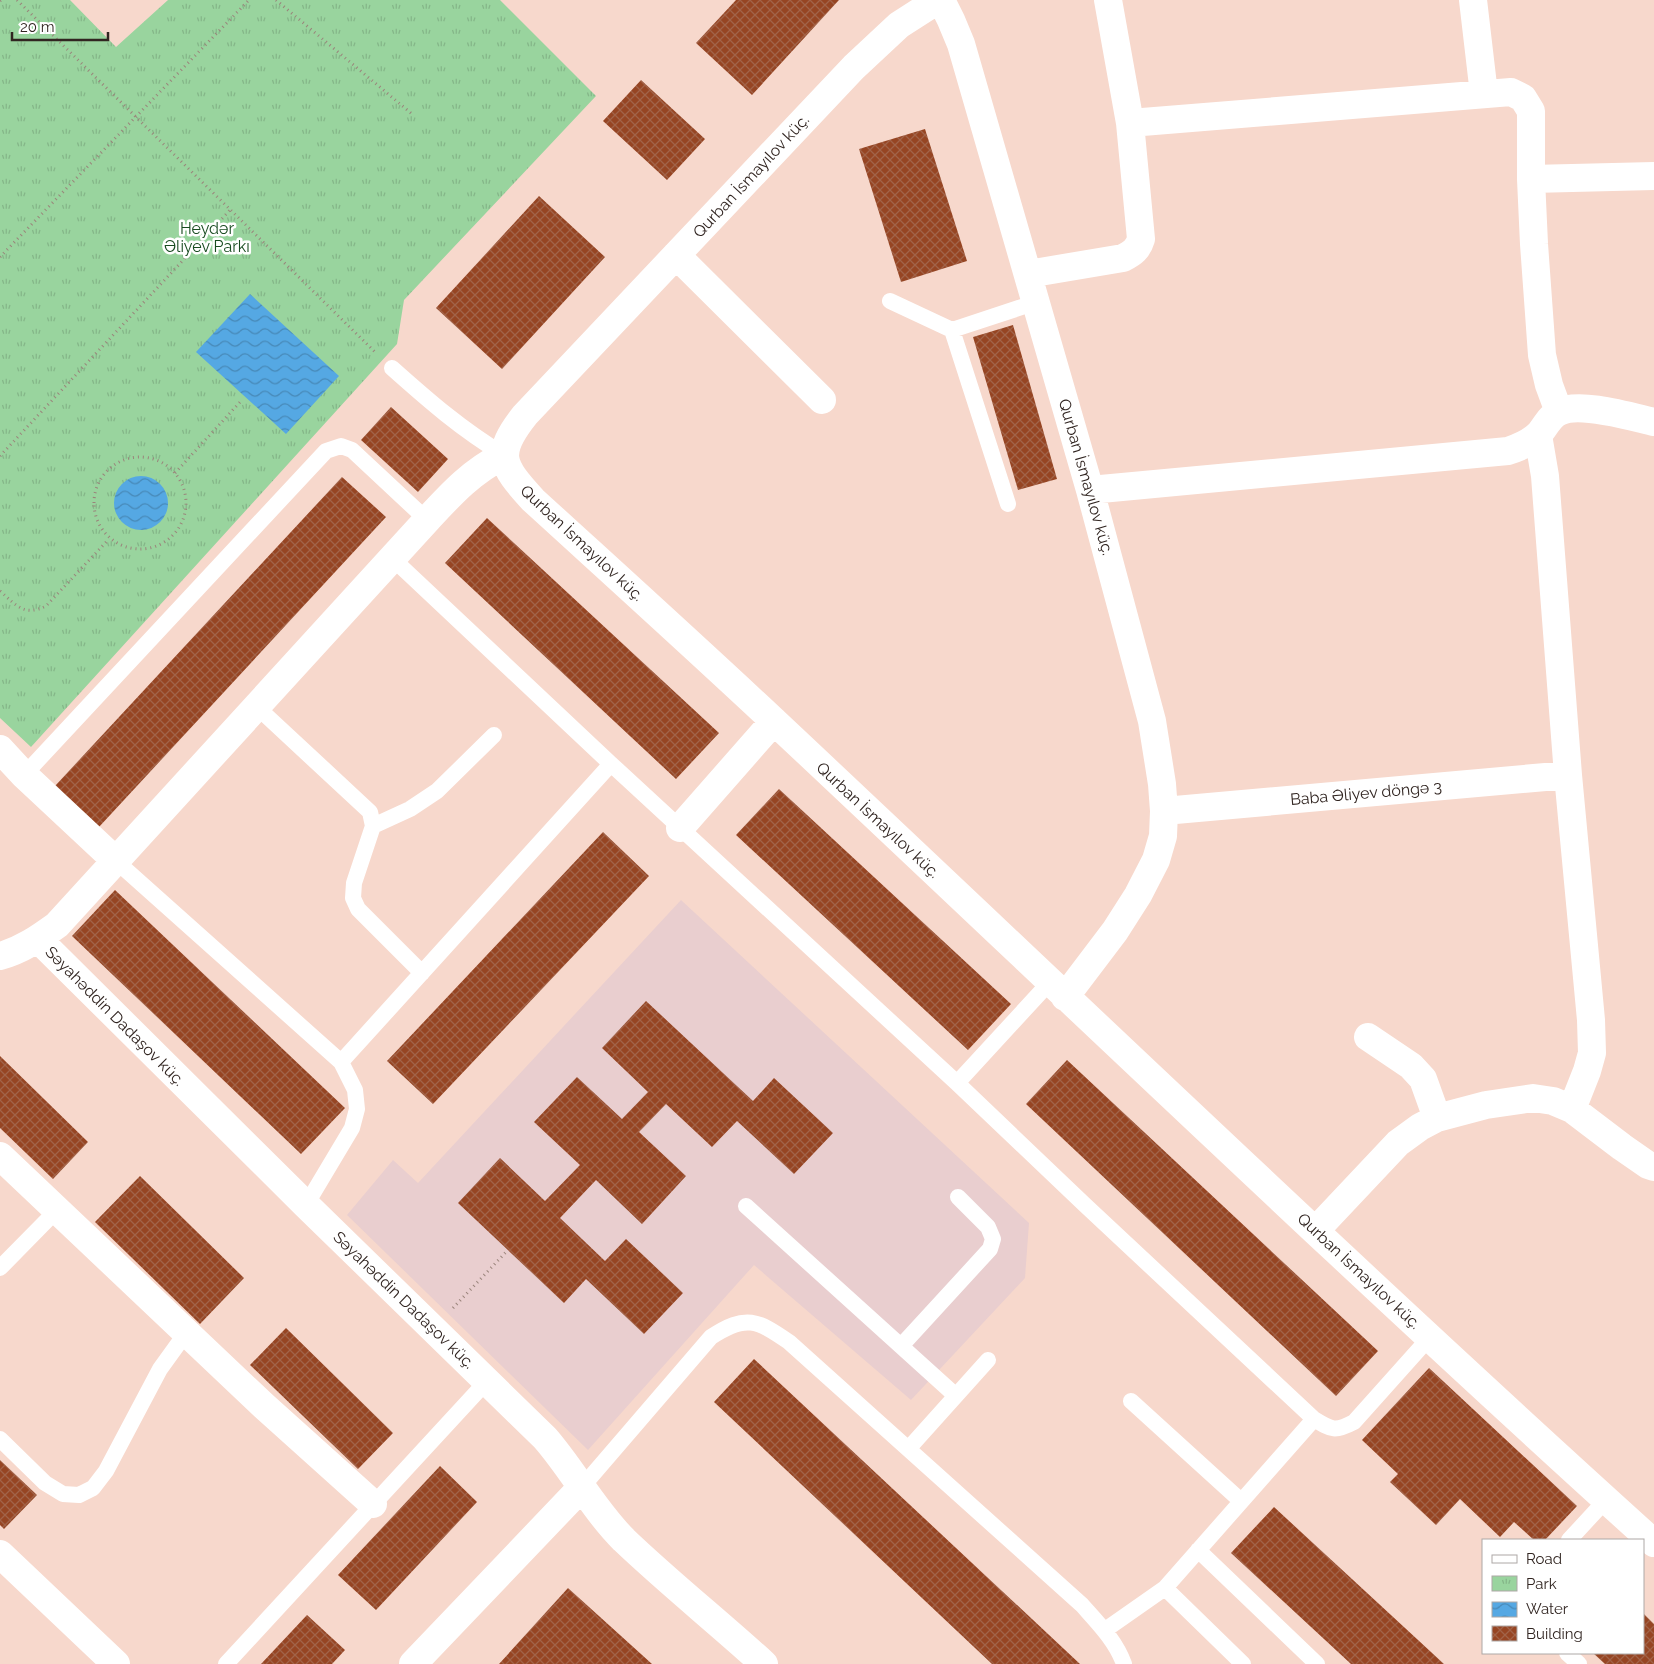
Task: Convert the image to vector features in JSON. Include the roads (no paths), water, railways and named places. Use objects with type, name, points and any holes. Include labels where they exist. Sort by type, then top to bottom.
[{"type":"street","name":"Qurban İsmayılov küç.","points":[[1058,990],[1115,931],[1138,895],[1156,860],[1163,836],[1162,784],[1152,721],[1037,302],[961,44],[951,20],[939,0],[899,25],[879,43],[525,415],[507,441],[504,455],[508,468],[533,500],[774,722],[1058,990],[1654,1544]]},
{"type":"street","points":[[1028,274],[1123,258],[1132,254],[1138,247],[1141,239],[1130,123],[1108,0]]},
{"type":"street","points":[[1473,0],[1484,94]]},
{"type":"street","points":[[1130,123],[1511,92],[1523,98],[1531,111],[1531,179],[1542,355],[1549,385],[1560,412]]},
{"type":"street","points":[[1531,179],[1654,176]]},
{"type":"street","points":[[676,255],[822,400]]},
{"type":"street","points":[[1090,490],[1508,451],[1524,446],[1538,435],[1560,412],[1572,409],[1587,408],[1654,422]]},
{"type":"street","points":[[1538,435],[1545,476],[1568,775],[1591,1020],[1592,1053],[1572,1109]]},
{"type":"street","points":[[0,956],[13,952],[38,939],[57,925],[426,520],[468,478],[485,464],[504,455]]},
{"type":"street","points":[[680,828],[774,722]]},
{"type":"street","points":[[0,749],[116,861]]},
{"type":"street","name":"Baba Əliyev döngə 3","points":[[1164,812],[1568,775]]},
{"type":"street","name":"Səyahəddin Dadaşov küç.","points":[[38,939],[550,1444],[599,1512],[624,1540],[760,1663]]},
{"type":"street","points":[[1368,1037],[1411,1066],[1423,1079],[1437,1118]]},
{"type":"street","points":[[1316,1230],[1398,1143],[1420,1127],[1437,1118],[1486,1105],[1533,1098],[1553,1101],[1572,1109],[1622,1147],[1654,1167]]},
{"type":"street","points":[[0,1156],[264,1406],[374,1504]]},
{"type":"street","points":[[413,1664],[582,1487]]},
{"type":"street","points":[[0,1554],[116,1664]]},
{"type":"lane","points":[[890,301],[952,330],[1037,302]]},
{"type":"lane","points":[[952,330],[1008,504]]},
{"type":"lane","points":[[392,368],[447,416],[472,435],[504,455]]},
{"type":"lane","points":[[24,774],[326,451],[341,446],[352,450],[426,520]]},
{"type":"lane","points":[[392,558],[611,764],[958,1083],[1085,1205],[1314,1419],[1331,1429],[1342,1428],[1354,1422],[1430,1337]]},
{"type":"lane","points":[[256,706],[370,812],[373,826],[354,883],[353,898],[358,909],[422,973]]},
{"type":"lane","points":[[373,826],[410,809],[437,791],[494,735]]},
{"type":"lane","points":[[341,1062],[611,764]]},
{"type":"lane","points":[[116,861],[341,1062],[355,1090],[357,1109],[352,1128],[306,1205]]},
{"type":"lane","points":[[958,1083],[1058,990]]},
{"type":"lane","points":[[901,1346],[990,1249],[993,1239],[988,1227],[958,1197]]},
{"type":"lane","points":[[746,1206],[955,1395]]},
{"type":"lane","points":[[0,1268],[57,1210]]},
{"type":"lane","points":[[582,1487],[711,1337],[728,1326],[748,1321],[766,1326],[789,1342],[1082,1605],[1105,1630],[1121,1654],[1124,1664]]},
{"type":"lane","points":[[0,1439],[44,1483],[63,1494],[79,1495],[93,1488],[106,1471],[160,1369],[186,1333]]},
{"type":"lane","points":[[909,1448],[988,1360]]},
{"type":"lane","points":[[226,1664],[487,1381]]},
{"type":"lane","points":[[1132,1401],[1241,1501]]},
{"type":"lane","points":[[1105,1630],[1165,1588],[1314,1419]]},
{"type":"lane","points":[[1570,1539],[1606,1500]]},
{"type":"lane","points":[[1198,1550],[1317,1664]]},
{"type":"lane","points":[[1165,1588],[1244,1664]]},
{"type":"lane","points":[[1568,1654],[1579,1664]]},
{"type":"water","points":[[250,294],[339,376],[286,434],[196,352]]},
{"type":"water","points":[[141,476],[151,478],[160,484],[166,493],[168,503],[166,513],[160,522],[151,528],[141,530],[131,528],[122,522],[116,513],[114,503],[116,493],[122,484],[131,478]]},
{"type":"park label","name":"Heydər Əliyev Parkı","points":[[207,237]]}]
